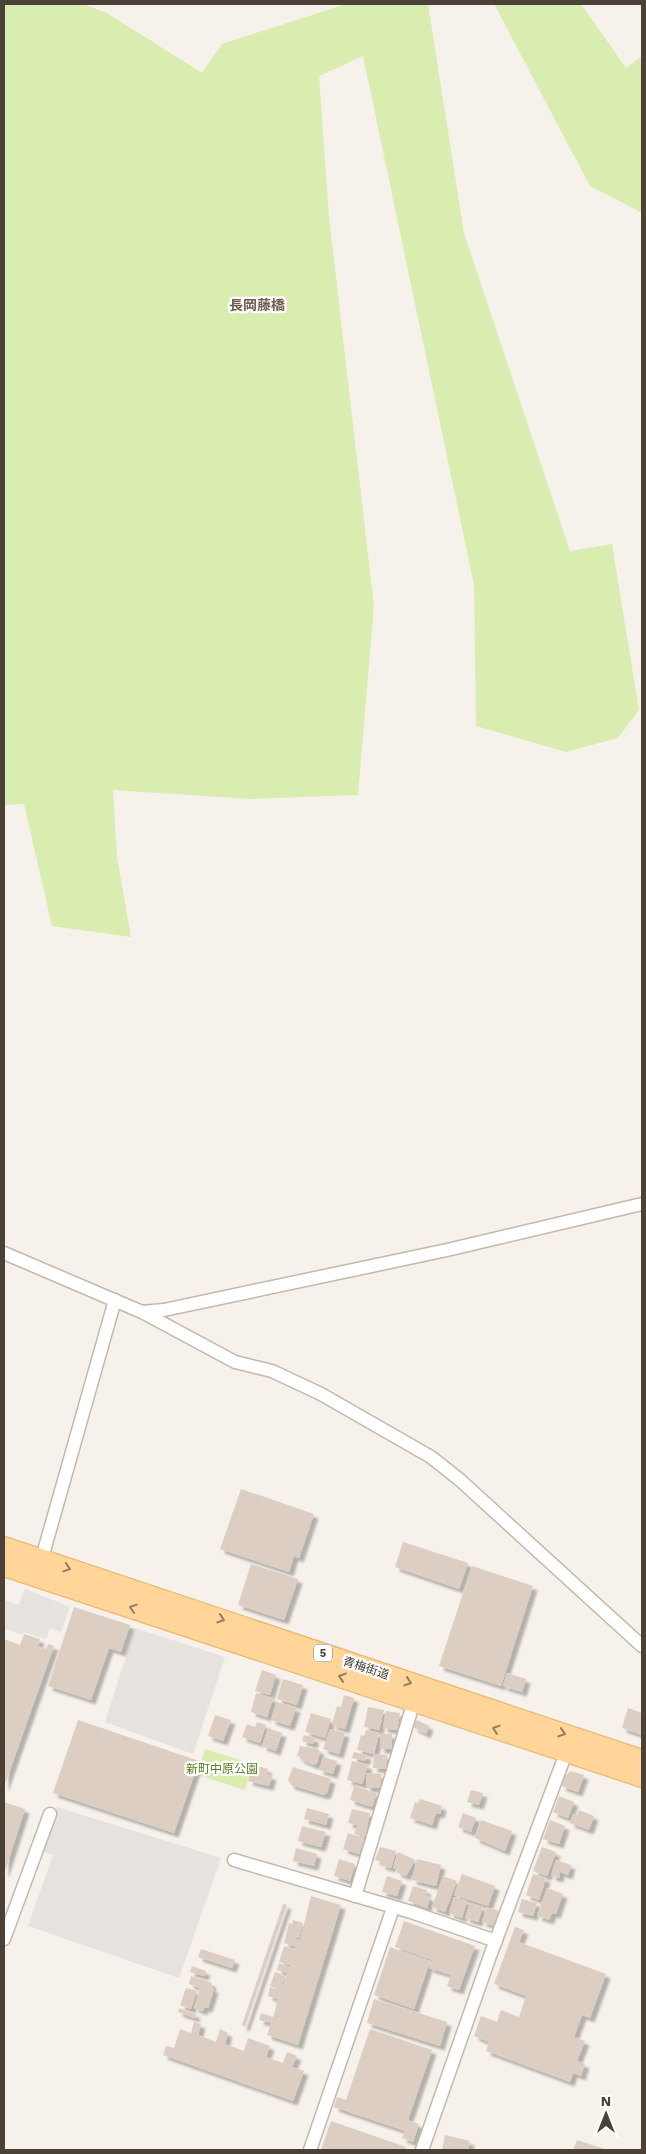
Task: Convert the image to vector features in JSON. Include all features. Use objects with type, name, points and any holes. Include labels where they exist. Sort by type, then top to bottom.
[{"type":"main road","name":"青梅街道","points":[[4,1547],[39,1568],[414,1701],[642,1777]]},
{"type":"main road","name":"青梅街道","points":[[4,1566],[39,1568],[642,1760]]},
{"type":"street","points":[[142,1312],[164,1310],[438,1252],[642,1204]]},
{"type":"street","points":[[4,1253],[142,1312],[235,1362],[272,1371],[321,1394],[443,1466],[642,1646]]},
{"type":"street","points":[[39,1568],[115,1300]]},
{"type":"street","points":[[355,1896],[414,1701]]},
{"type":"street","points":[[422,2150],[496,1941],[566,1753]]},
{"type":"street","points":[[4,1940],[50,1814]]},
{"type":"street","points":[[234,1860],[411,1912],[496,1941]]},
{"type":"street","points":[[310,2150],[393,1908]]},
{"type":"green space","points":[[4,4],[83,4],[107,13],[202,73],[222,44],[346,4],[428,4],[464,233],[570,551],[612,544],[639,710],[618,738],[566,752],[476,726],[474,585],[363,56],[319,76],[329,217],[374,606],[358,795],[250,799],[113,790],[117,857],[131,937],[52,926],[24,804],[4,805]]},
{"type":"green space","points":[[494,4],[581,4],[626,68],[642,56],[642,213],[590,186]]},
{"type":"green space","name":"新町中原公園","points":[[205,1749],[253,1764],[245,1790],[197,1775]]},
{"type":"shaded area","points":[[25,1589],[70,1607],[61,1632],[50,1628],[46,1639],[24,1632],[22,1635],[4,1628],[4,1600],[19,1605]]},
{"type":"shaded area","points":[[135,1628],[225,1657],[193,1754],[105,1722]]},
{"type":"shaded area","points":[[57,1807],[221,1858],[179,1978],[28,1926],[53,1855],[41,1851]]},
{"type":"building","points":[[241,1489],[314,1514],[299,1558],[294,1556],[289,1572],[220,1549]]},
{"type":"building","points":[[403,1542],[468,1563],[459,1589],[395,1567]]},
{"type":"building","points":[[251,1564],[298,1579],[284,1620],[238,1605]]},
{"type":"building","points":[[472,1566],[533,1586],[501,1686],[439,1666]]},
{"type":"building","points":[[74,1607],[130,1625],[121,1652],[109,1648],[91,1700],[48,1686]]},
{"type":"building","points":[[24,1634],[40,1639],[38,1646],[46,1649],[48,1644],[54,1646],[4,1787],[4,1639],[20,1645]]},
{"type":"building","points":[[262,1670],[276,1675],[270,1695],[255,1691]]},
{"type":"building","points":[[507,1673],[526,1679],[522,1692],[503,1686]]},
{"type":"building","points":[[283,1679],[303,1685],[297,1705],[277,1699]]},
{"type":"building","points":[[256,1693],[273,1698],[267,1717],[251,1712]]},
{"type":"building","points":[[344,1695],[354,1698],[345,1729],[332,1725],[337,1706],[341,1707]]},
{"type":"building","points":[[277,1702],[296,1708],[290,1726],[271,1720]]},
{"type":"building","points":[[368,1707],[384,1710],[379,1730],[364,1727]]},
{"type":"building","points":[[628,1708],[642,1713],[642,1735],[622,1728]]},
{"type":"building","points":[[386,1711],[400,1713],[397,1730],[383,1728]]},
{"type":"building","points":[[311,1713],[331,1719],[325,1738],[305,1732]]},
{"type":"building","points":[[215,1715],[231,1720],[223,1741],[208,1736]]},
{"type":"building","points":[[78,1720],[199,1761],[174,1833],[53,1793]]},
{"type":"building","points":[[417,1720],[429,1726],[426,1734],[413,1727]]},
{"type":"building","points":[[257,1722],[266,1725],[260,1743],[242,1737],[247,1724],[255,1727]]},
{"type":"building","points":[[268,1728],[282,1733],[276,1751],[262,1746]]},
{"type":"building","points":[[330,1729],[345,1733],[339,1754],[323,1749]]},
{"type":"building","points":[[366,1730],[379,1733],[374,1754],[357,1750],[361,1735],[364,1736]]},
{"type":"building","points":[[380,1734],[392,1734],[392,1749],[380,1749]]},
{"type":"building","points":[[304,1735],[315,1738],[313,1744],[302,1741]]},
{"type":"building","points":[[300,1746],[318,1749],[320,1752],[317,1763],[314,1765],[297,1756]]},
{"type":"building","points":[[354,1752],[367,1755],[365,1761],[352,1758]]},
{"type":"building","points":[[374,1754],[387,1755],[386,1769],[373,1768]]},
{"type":"building","points":[[323,1757],[337,1761],[333,1774],[319,1770]]},
{"type":"building","points":[[352,1761],[368,1765],[362,1784],[347,1780]]},
{"type":"building","points":[[253,1765],[268,1769],[266,1774],[272,1776],[269,1786],[248,1781]]},
{"type":"building","points":[[293,1767],[331,1779],[327,1793],[324,1795],[291,1785],[288,1780]]},
{"type":"building","points":[[571,1771],[584,1775],[578,1792],[561,1786],[565,1776]]},
{"type":"building","points":[[366,1773],[381,1774],[380,1788],[366,1788]]},
{"type":"building","points":[[354,1786],[377,1793],[372,1807],[350,1800]]},
{"type":"building","points":[[471,1790],[483,1793],[479,1805],[467,1802]]},
{"type":"building","points":[[559,1796],[574,1802],[568,1818],[553,1812]]},
{"type":"building","points":[[420,1799],[442,1806],[440,1814],[436,1813],[432,1825],[410,1818],[415,1802],[418,1803]]},
{"type":"building","points":[[4,1802],[25,1809],[4,1874]]},
{"type":"building","points":[[307,1808],[329,1814],[326,1825],[304,1819]]},
{"type":"building","points":[[352,1809],[370,1813],[365,1837],[354,1834],[357,1825],[348,1823]]},
{"type":"building","points":[[579,1810],[594,1816],[589,1830],[570,1823],[573,1814],[577,1815]]},
{"type":"building","points":[[463,1813],[476,1818],[471,1832],[458,1827]]},
{"type":"building","points":[[481,1820],[512,1831],[505,1851],[475,1838]]},
{"type":"building","points":[[550,1820],[565,1826],[559,1844],[543,1839]]},
{"type":"building","points":[[302,1826],[326,1832],[321,1847],[298,1841]]},
{"type":"building","points":[[348,1833],[364,1838],[359,1854],[343,1849]]},
{"type":"building","points":[[380,1847],[396,1851],[391,1868],[381,1865],[382,1862],[375,1860]]},
{"type":"building","points":[[542,1847],[556,1852],[547,1876],[533,1871]]},
{"type":"building","points":[[296,1848],[317,1854],[314,1866],[293,1861]]},
{"type":"building","points":[[398,1852],[415,1860],[406,1876],[396,1872],[398,1869],[393,1868]]},
{"type":"building","points":[[339,1859],[355,1864],[350,1881],[334,1876]]},
{"type":"building","points":[[417,1859],[441,1865],[436,1886],[412,1880]]},
{"type":"building","points":[[556,1860],[571,1865],[568,1875],[560,1872],[559,1878],[551,1876]]},
{"type":"building","points":[[462,1874],[495,1886],[488,1906],[454,1895]]},
{"type":"building","points":[[533,1874],[546,1878],[539,1900],[526,1895]]},
{"type":"building","points":[[387,1876],[402,1881],[397,1896],[382,1892]]},
{"type":"building","points":[[443,1876],[457,1881],[445,1912],[432,1907]]},
{"type":"building","points":[[413,1886],[427,1890],[425,1895],[430,1897],[427,1908],[408,1901]]},
{"type":"building","points":[[547,1888],[563,1894],[556,1914],[552,1913],[549,1920],[537,1916]]},
{"type":"building","points":[[311,1896],[341,1905],[298,2045],[267,2035],[271,2023],[259,2020],[261,2013],[273,2017],[278,1999],[268,1996],[270,1987],[282,1991],[287,1973],[277,1970],[279,1963],[290,1967],[292,1959],[290,1965],[279,1962],[284,1946],[295,1950],[296,1947],[284,1943],[289,1923],[292,1924],[293,1920],[303,1923],[299,1938],[289,1937],[300,1940]]},
{"type":"building","points":[[454,1897],[467,1901],[462,1918],[449,1913]]},
{"type":"building","points":[[522,1899],[537,1903],[533,1916],[518,1912]]},
{"type":"building","points":[[470,1903],[483,1907],[478,1922],[465,1918]]},
{"type":"building","points":[[283,1904],[287,1905],[245,2027],[242,2025]]},
{"type":"building","points":[[487,1907],[499,1911],[495,1926],[482,1922]]},
{"type":"building","points":[[404,1921],[475,1946],[459,1990],[447,1986],[451,1975],[429,1968],[432,1960],[395,1947]]},
{"type":"building","points":[[515,1927],[524,1930],[519,1942],[606,1974],[590,2018],[582,2015],[574,2037],[585,2041],[577,2061],[585,2064],[581,2076],[573,2073],[570,2082],[486,2051],[489,2042],[474,2036],[481,2016],[497,2022],[501,2010],[519,2017],[526,1996],[494,1984]]},
{"type":"building","points":[[390,1947],[430,1961],[414,2009],[374,1995]]},
{"type":"building","points":[[201,1949],[235,1960],[232,1968],[198,1957]]},
{"type":"building","points":[[192,1966],[206,1971],[204,1976],[190,1972]]},
{"type":"building","points":[[275,1972],[285,1976],[281,1990],[270,1986]]},
{"type":"building","points":[[191,1976],[212,1983],[211,1988],[214,1989],[208,2008],[204,2007],[203,2011],[194,2008],[200,1988],[189,1984]]},
{"type":"building","points":[[186,1988],[197,1991],[191,2009],[180,2005]]},
{"type":"building","points":[[374,1999],[447,2022],[440,2046],[367,2023]]},
{"type":"building","points":[[179,2008],[196,2014],[195,2018],[178,2012]]},
{"type":"building","points":[[194,2022],[201,2024],[198,2035],[216,2042],[220,2029],[228,2033],[225,2044],[244,2051],[248,2038],[270,2046],[266,2057],[283,2063],[287,2052],[297,2056],[292,2067],[304,2071],[293,2101],[163,2055],[166,2046],[174,2048],[180,2029],[191,2033]]},
{"type":"building","points":[[370,2029],[432,2050],[408,2120],[419,2124],[413,2142],[402,2138],[405,2131],[334,2107],[337,2097],[346,2100]]},
{"type":"building","points":[[331,2121],[406,2147],[405,2150],[321,2150]]},
{"type":"building","points":[[445,2135],[470,2141],[468,2150],[442,2150]]},
{"type":"building","points":[[577,2140],[608,2150],[573,2150]]},
{"type":"district","name":"長岡藤橋","points":[[257,305]]}]
